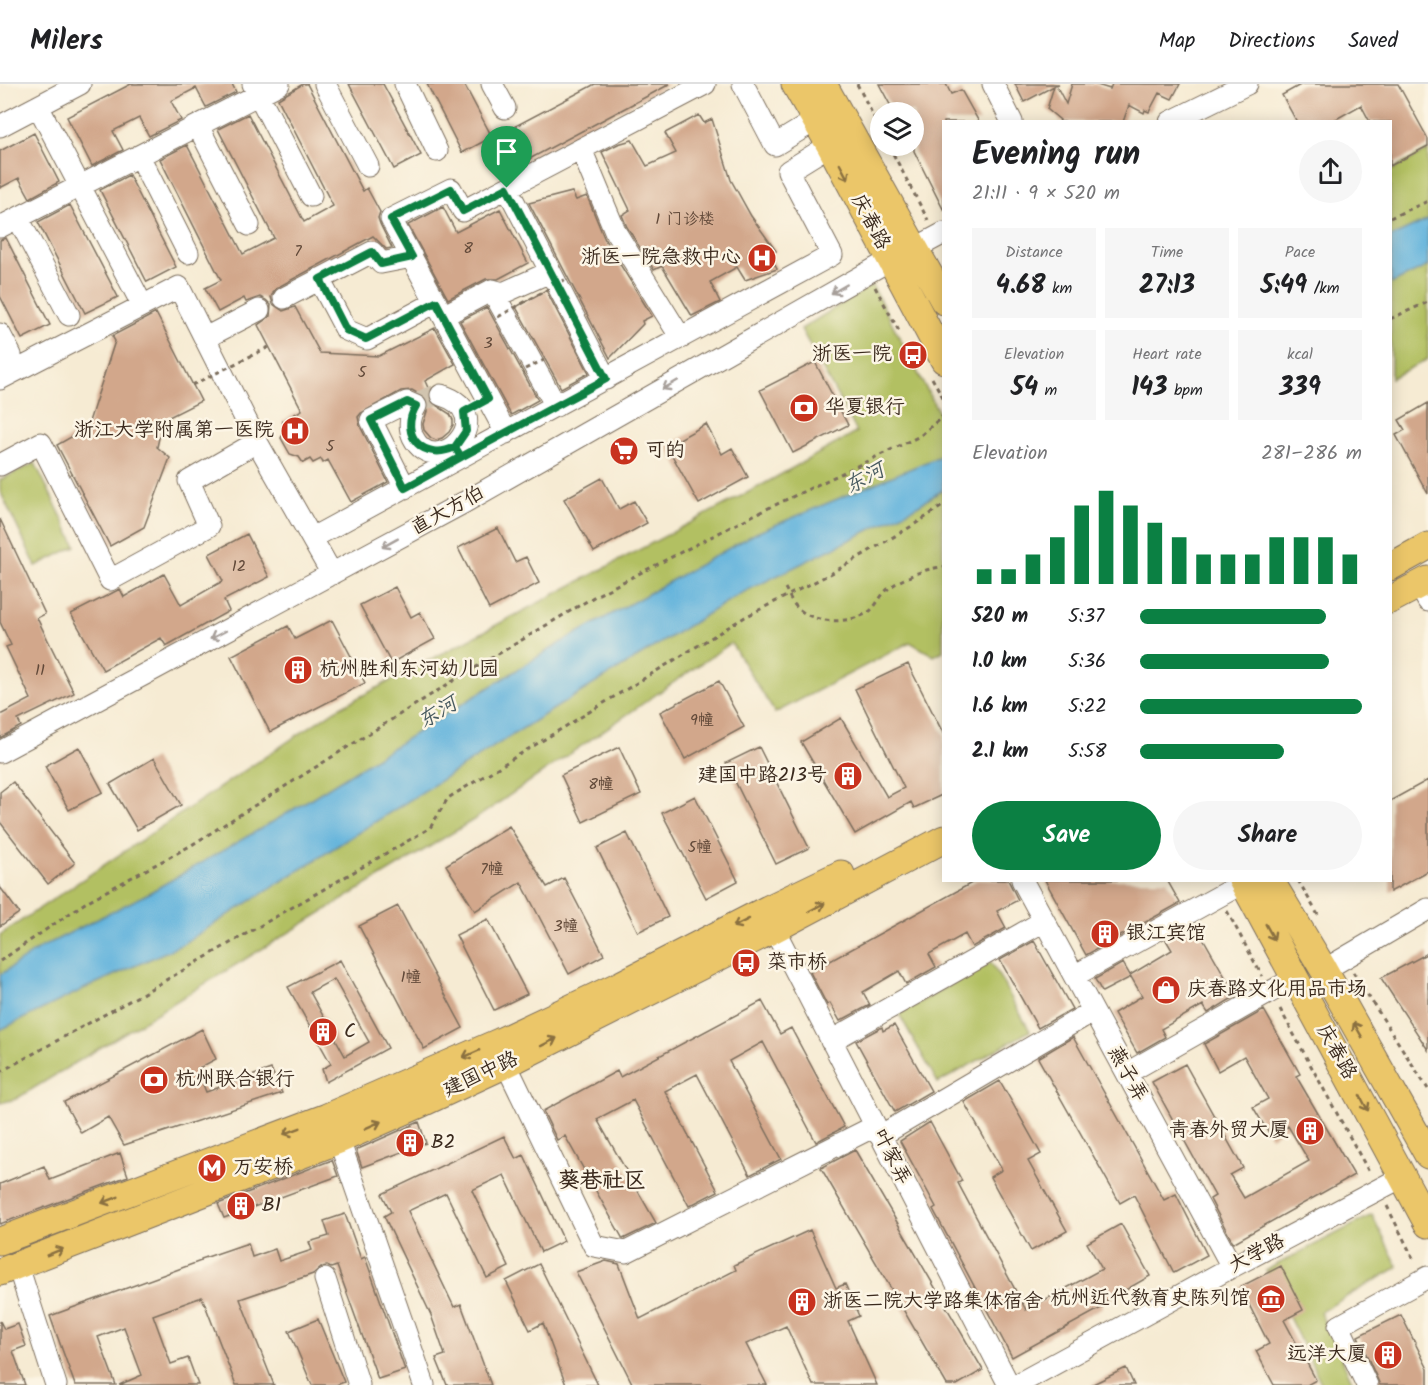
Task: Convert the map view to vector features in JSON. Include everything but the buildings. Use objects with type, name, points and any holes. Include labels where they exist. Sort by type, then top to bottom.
[{"type":"main road","name":"庆春路","points":[[795,84],[830,145],[879,266],[942,357]]},
{"type":"main road","name":"庆春路","points":[[823,84],[932,239],[942,291]]},
{"type":"main road","points":[[1392,566],[1428,546]]},
{"type":"main road","points":[[1392,599],[1425,589]]},
{"type":"main road","name":"建国中路","points":[[9,1269],[333,1129],[497,1043],[622,984],[942,822]]},
{"type":"main road","name":"建国中路","points":[[0,1241],[333,1129],[506,1064],[774,929],[942,840]]},
{"type":"main road","name":"庆春路","points":[[1242,882],[1404,1176],[1428,1224]]},
{"type":"main road","name":"庆春路","points":[[1272,882],[1334,964],[1428,1155]]},
{"type":"street","points":[[0,126],[80,84]]},
{"type":"street","points":[[69,315],[9,223],[198,126],[256,89],[279,84]]},
{"type":"street","points":[[325,84],[368,166]]},
{"type":"street","points":[[405,84],[437,151]]},
{"type":"street","points":[[492,84],[505,108]]},
{"type":"street","points":[[506,433],[391,219],[451,189],[463,211],[705,84]]},
{"type":"street","points":[[743,84],[775,145],[816,120]]},
{"type":"street","points":[[755,84],[784,139]]},
{"type":"street","points":[[993,84],[1011,120]]},
{"type":"street","points":[[1173,120],[1209,92],[1247,84]]},
{"type":"street","points":[[256,89],[311,196]]},
{"type":"street","points":[[38,106],[137,295]]},
{"type":"street","points":[[198,126],[249,225]]},
{"type":"street","points":[[312,538],[405,488],[458,452],[506,433],[832,255],[788,171],[830,145]]},
{"type":"street","points":[[581,149],[616,233],[681,338]]},
{"type":"street","points":[[139,156],[188,253]]},
{"type":"street","points":[[796,166],[827,226]]},
{"type":"street","points":[[507,188],[559,275],[606,379]]},
{"type":"street","points":[[284,297],[372,252],[381,264],[412,257]]},
{"type":"street","name":"直大方伯","points":[[0,752],[465,502],[879,266]]},
{"type":"street","points":[[320,279],[346,330],[366,339],[492,290],[503,293],[559,275]]},
{"type":"street","points":[[0,379],[179,287],[257,442],[332,574]]},
{"type":"street","points":[[492,290],[556,406]]},
{"type":"street","points":[[205,338],[259,310]]},
{"type":"street","points":[[0,334],[11,355],[0,360]]},
{"type":"street","points":[[441,395],[451,398],[464,412],[466,431],[458,452]]},
{"type":"street","points":[[464,412],[488,399]]},
{"type":"street","points":[[405,488],[371,420],[407,402],[416,406],[409,423],[415,441],[421,447],[438,453],[458,452]]},
{"type":"street","points":[[0,465],[41,443],[110,580],[209,526],[189,481],[257,442]]},
{"type":"street","name":"燕子弄","points":[[1023,882],[1232,1267]]},
{"type":"street","points":[[1074,976],[1242,882]]},
{"type":"street","points":[[1334,964],[1428,909]]},
{"type":"street","points":[[831,1041],[1044,921]]},
{"type":"street","name":"叶家弄","points":[[774,929],[1009,1385]]},
{"type":"street","points":[[1127,1073],[1295,978]]},
{"type":"street","points":[[506,1064],[594,1246],[626,1252],[878,1131],[1093,1011]]},
{"type":"street","points":[[333,1129],[424,1385]]},
{"type":"street","name":"大学路","points":[[1016,1385],[1404,1176]]},
{"type":"street","points":[[9,1269],[56,1385]]},
{"type":"street","points":[[1367,1385],[1339,1326],[1426,1278]]},
{"type":"street","points":[[325,1280],[359,1385]]},
{"type":"path","points":[[856,84],[870,110]]},
{"type":"path","points":[[894,156],[932,239]]},
{"type":"path","points":[[1392,217],[1428,201]]},
{"type":"path","points":[[879,266],[900,333]]},
{"type":"path","points":[[498,317],[559,275]]},
{"type":"path","points":[[1392,318],[1428,302]]},
{"type":"path","points":[[192,385],[269,347]]},
{"type":"path","points":[[525,369],[544,360]]},
{"type":"path","points":[[0,961],[88,901],[190,846],[453,681],[597,595],[754,515],[920,436],[942,417]]},
{"type":"path","points":[[0,1072],[140,995],[430,828],[448,798],[725,629],[842,567],[942,506]]},
{"type":"path","points":[[785,588],[794,605],[807,614],[823,621],[843,620],[868,612],[887,589],[902,581],[927,569],[942,567]]},
{"type":"path","points":[[1299,882],[1321,920]]},
{"type":"path","points":[[1219,896],[1426,1278]]},
{"type":"path","points":[[1334,964],[1428,1089]]},
{"type":"green space","points":[[1428,150],[1428,359],[1392,377],[1392,170]]},
{"type":"green space","points":[[872,285],[942,419],[942,652],[934,656],[910,642],[775,713],[731,643],[475,819],[16,1099],[0,1103],[0,935],[335,710],[762,485],[857,432],[801,329]]},
{"type":"green space","points":[[35,463],[76,546],[36,566],[0,491],[0,480]]},
{"type":"green space","points":[[991,962],[1030,1031],[938,1083],[899,1014]]},
{"type":"green space","points":[[1372,1215],[1398,1267],[1320,1312],[1354,1385],[1322,1385],[1266,1270]]},
{"type":"water","points":[[1428,220],[1428,266],[1392,284],[1392,237]]},
{"type":"water","points":[[942,455],[942,491],[914,508],[738,595],[181,945],[0,1030],[0,975],[40,948],[147,894],[281,817],[560,643],[756,533]]},
{"type":"tunnel","points":[[416,406],[427,398],[441,395]]},
{"type":"place","name":"浙医一院急救中心","points":[[762,258]]},
{"type":"place","name":"浙医一院","points":[[913,355]]},
{"type":"place","name":"华夏银行","points":[[804,408]]},
{"type":"place","name":"浙江大学附属第一医院","points":[[295,431]]},
{"type":"place","name":"可的","points":[[624,451]]},
{"type":"place","name":"杭州胜利东河幼儿园","points":[[298,670]]},
{"type":"place","name":"建国中路213号","points":[[848,776]]},
{"type":"place","name":"银江宾馆","points":[[1105,934]]},
{"type":"place","name":"菜市桥","points":[[746,963]]},
{"type":"place","name":"庆春路文化用品市场","points":[[1166,990]]},
{"type":"place","name":"C","points":[[323,1032]]},
{"type":"place","name":"杭州联合银行","points":[[154,1080]]},
{"type":"place","name":"青春外贸大厦","points":[[1310,1131]]},
{"type":"place","name":"B2","points":[[410,1143]]},
{"type":"place","name":"万安桥","points":[[212,1168]]},
{"type":"place","name":"B1","points":[[241,1206]]},
{"type":"place","name":"杭州近代教育史陈列馆","points":[[1271,1299]]},
{"type":"place","name":"浙医二院大学路集体宿舍","points":[[802,1302]]},
{"type":"place","name":"远洋大厦","points":[[1388,1355]]},
{"type":"district","name":"葵巷社区","points":[[602,1181]]},
{"type":"route","points":[[507,188],[463,211],[451,189],[391,219],[412,257],[381,264],[372,252],[320,279],[346,330],[366,339],[436,302],[488,399],[464,412],[466,431],[462,440],[455,447],[461,457],[405,488],[371,420],[407,402],[416,406],[409,423],[415,441],[421,447],[438,453],[455,447],[461,457],[606,379],[507,188]]},
{"type":"water label","name":"东河","points":[[865,479]]},
{"type":"water label","name":"东河","points":[[438,713]]}]
